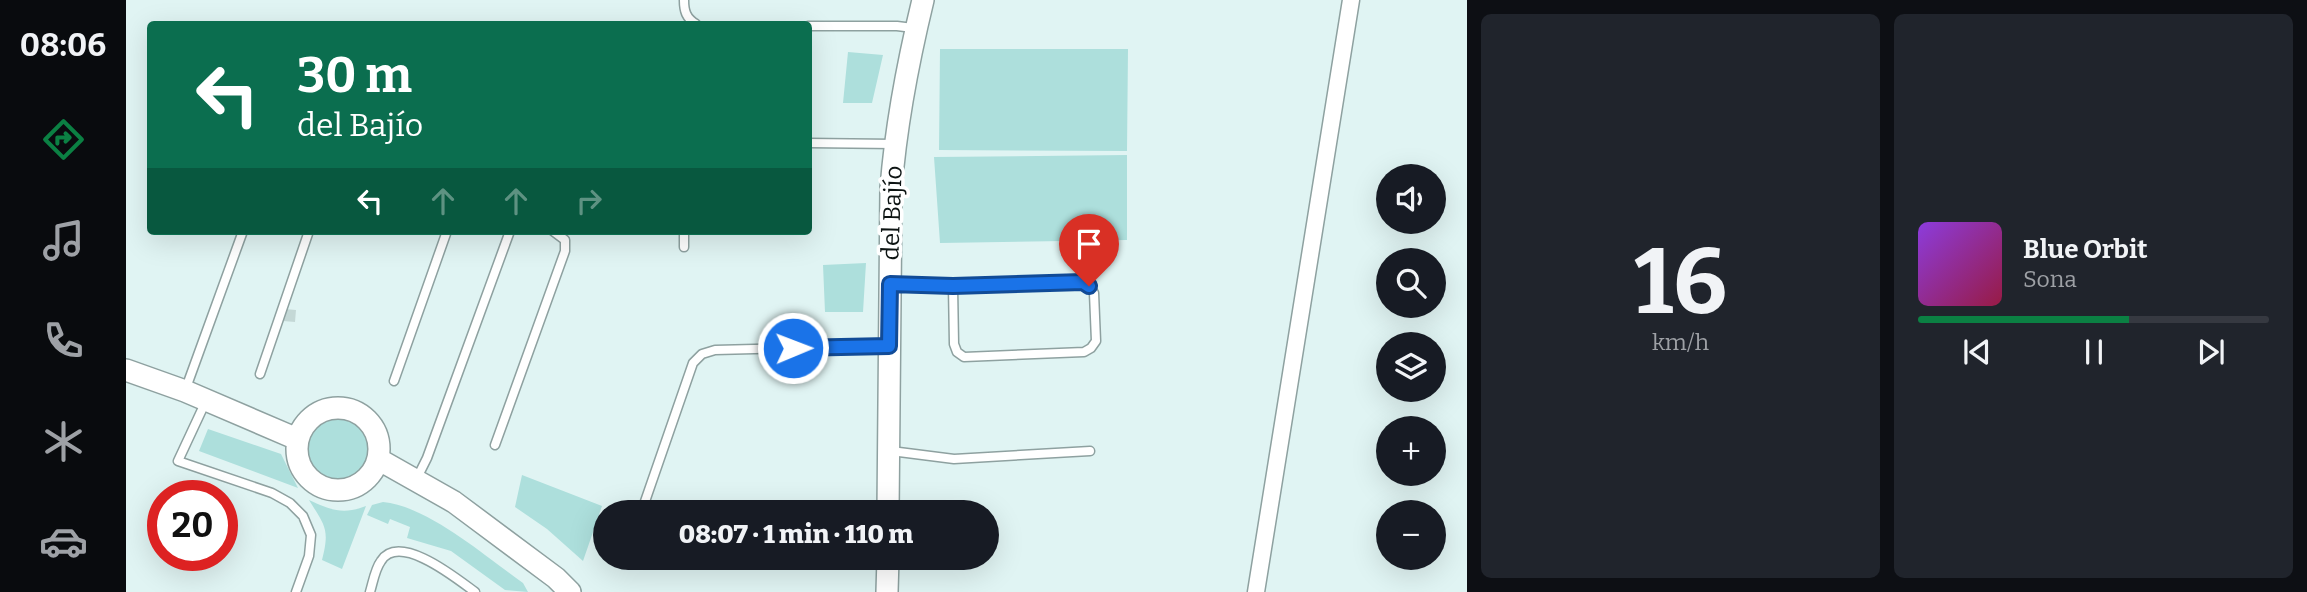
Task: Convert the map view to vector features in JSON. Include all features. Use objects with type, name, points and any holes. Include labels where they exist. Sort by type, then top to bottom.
[{"type":"street","name":"del Bajío","points":[[888,500],[891,188],[894,144],[923,0]]},
{"type":"street","points":[[1256,592],[1351,0]]},
{"type":"street","points":[[126,370],[185,391],[297,439]]},
{"type":"street","points":[[330,408],[354,410],[372,425],[377,435],[379,459],[367,479],[357,486],[334,491],[312,482],[304,473],[296,451],[297,439],[309,419],[319,412],[330,408]]},
{"type":"street","points":[[379,459],[453,502],[559,585]]},
{"type":"street","points":[[887,592],[888,570]]},
{"type":"lane","points":[[684,0],[684,12],[692,21]]},
{"type":"lane","points":[[812,26],[897,26],[916,29]]},
{"type":"lane","points":[[812,144],[894,144]]},
{"type":"lane","points":[[185,391],[242,235]]},
{"type":"lane","points":[[260,374],[308,235]]},
{"type":"lane","points":[[394,381],[446,235]]},
{"type":"lane","points":[[415,481],[427,458],[509,235]]},
{"type":"lane","points":[[495,445],[565,251],[565,240],[558,235]]},
{"type":"lane","points":[[684,235],[684,247]]},
{"type":"lane","points":[[890,284],[953,286],[1083,282],[1094,293],[1096,341],[1084,352],[964,357],[957,352],[954,344],[953,286]]},
{"type":"lane","points":[[646,500],[693,363],[702,354],[715,349],[889,346]]},
{"type":"lane","points":[[206,400],[178,461],[272,493],[290,503],[303,516],[311,535],[309,555],[296,592]]},
{"type":"lane","points":[[888,450],[954,459],[1090,451]]},
{"type":"lane","points":[[370,592],[381,561],[390,551],[402,550],[445,570],[475,592]]},
{"type":"shaded area","points":[[940,49],[1128,49],[1127,151],[939,150]]},
{"type":"shaded area","points":[[848,52],[883,55],[872,103],[843,103]]},
{"type":"shaded area","points":[[1127,155],[1127,240],[940,243],[934,157]]},
{"type":"shaded area","points":[[866,263],[863,312],[825,312],[823,265]]},
{"type":"shaded area","points":[[332,416],[344,416],[361,425],[368,436],[368,460],[361,471],[344,480],[332,480],[320,475],[311,466],[306,454],[306,442],[311,430],[320,421]]},
{"type":"shaded area","points":[[208,429],[281,454],[298,488],[199,451]]},
{"type":"shaded area","points":[[522,475],[593,503],[593,532],[583,561],[547,529],[515,507]]},
{"type":"shaded area","points":[[309,500],[337,510],[366,506],[342,569],[322,560],[326,534]]},
{"type":"shaded area","points":[[383,502],[419,513],[456,534],[523,583],[528,592],[505,590],[451,551],[407,538],[410,527],[390,519],[388,524],[367,515],[372,505]]},
{"type":"building","points":[[285,309],[296,310],[295,322],[283,321]]},
{"type":"route","points":[[793,348],[889,346],[890,284],[953,286],[1083,282],[1089,286]]}]
